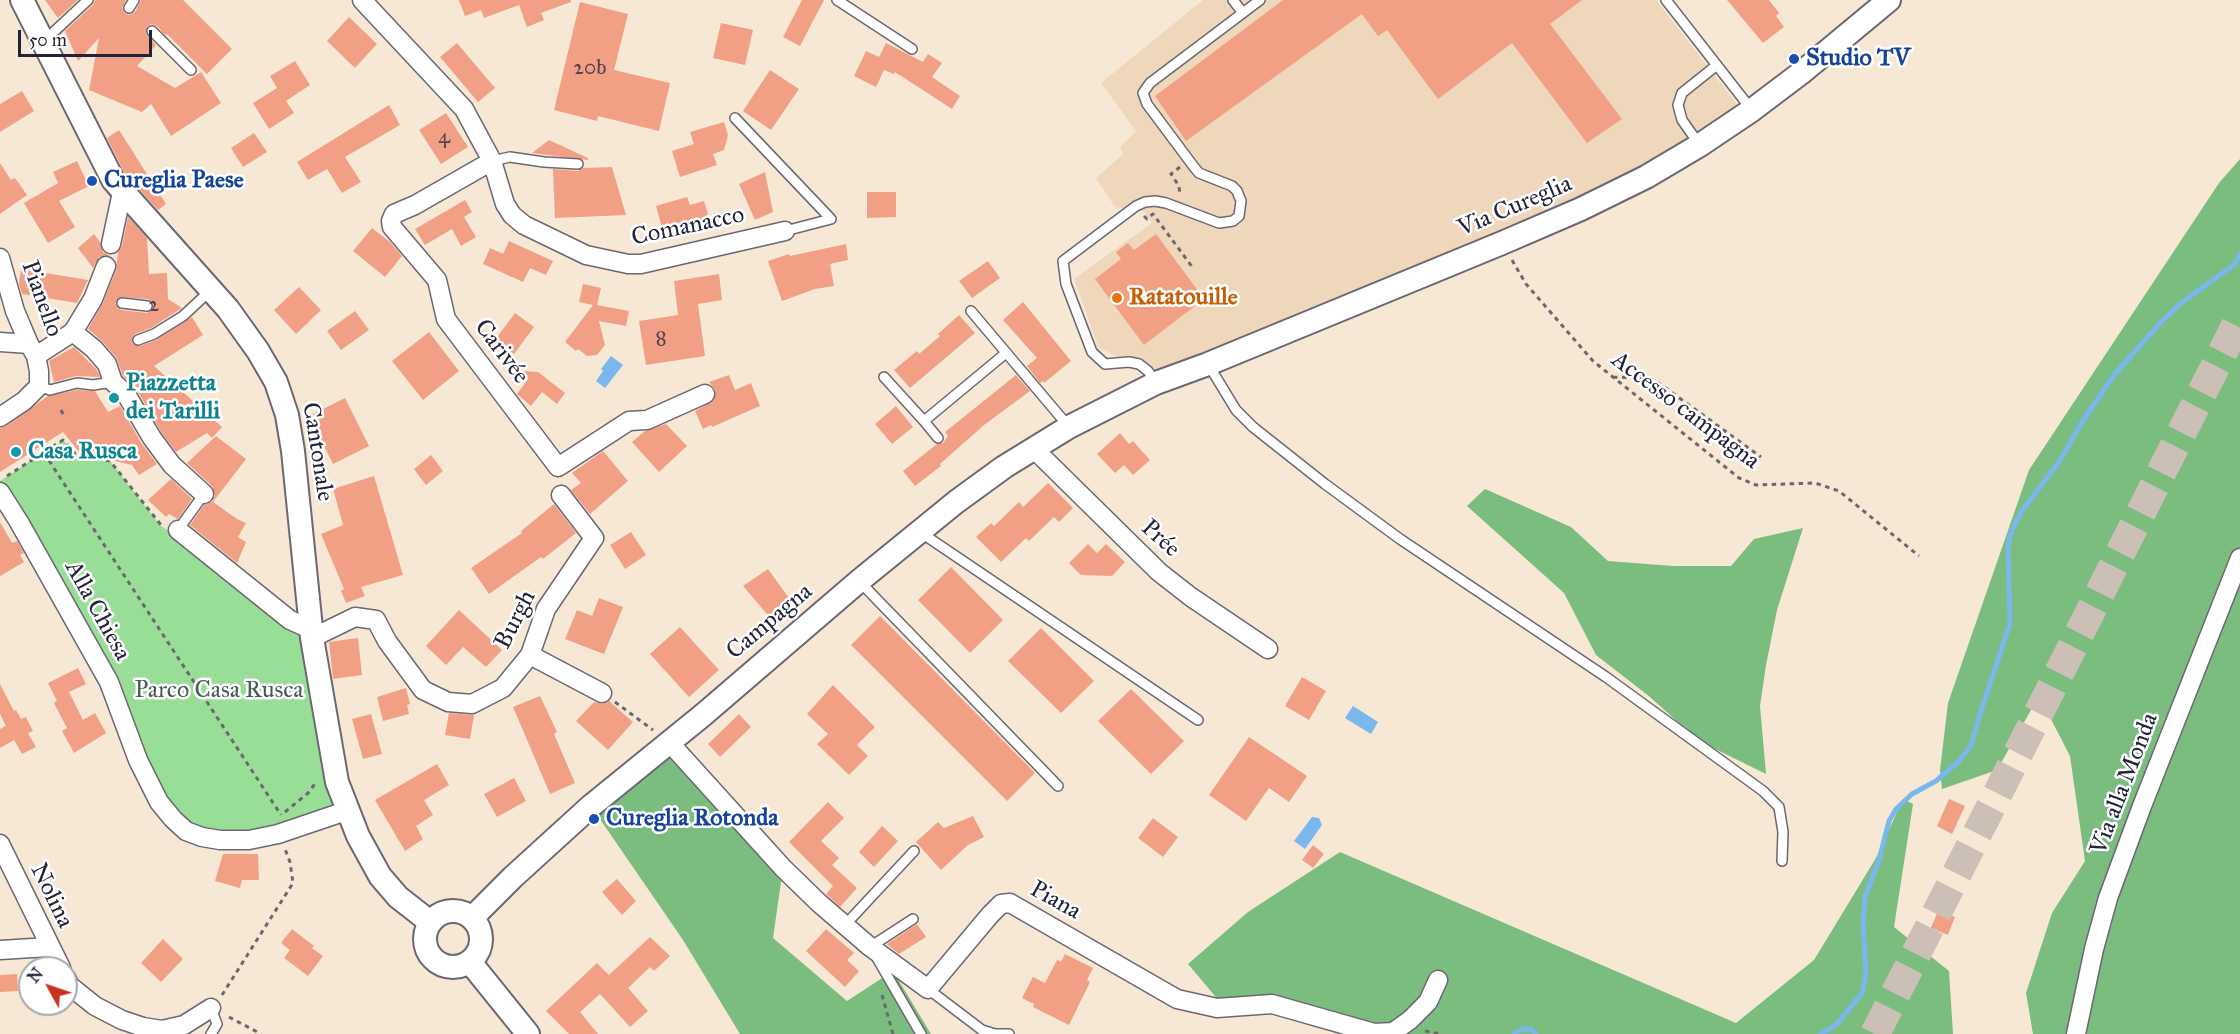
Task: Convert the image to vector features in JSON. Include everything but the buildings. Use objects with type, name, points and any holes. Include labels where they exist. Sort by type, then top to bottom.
[{"type":"street","name":"Cantonale","points":[[22,0],[108,171],[122,192],[212,289],[258,351],[276,382],[287,415],[293,451],[311,633],[333,762],[346,811],[380,876],[398,897],[430,922]]},
{"type":"street","name":"Comanacco","points":[[362,0],[464,109],[492,161],[501,196],[508,210],[516,220],[543,236],[586,255],[615,263],[641,264],[785,231]]},
{"type":"street","name":"Via Cureglia","points":[[1126,399],[1156,383],[1208,364],[1502,243],[1625,188],[1700,145],[1752,110],[1801,73],[1884,2]]},
{"type":"street","name":"Carivée","points":[[492,161],[415,205],[394,214],[391,220],[392,227],[437,280],[446,319],[558,467],[629,421],[647,420],[705,394]]},
{"type":"street","points":[[111,244],[122,192]]},
{"type":"street","name":"Pianello","points":[[0,258],[15,311],[33,350]]},
{"type":"street","points":[[0,342],[33,350],[73,332],[96,300],[106,266]]},
{"type":"street","points":[[73,332],[94,349],[107,364],[113,382],[126,394],[152,438],[172,465],[204,494]]},
{"type":"street","points":[[0,417],[24,401],[39,386],[33,350]]},
{"type":"street","name":"Campagna","points":[[472,918],[544,848],[859,581],[980,484],[1069,427],[1126,399]]},
{"type":"street","name":"Prée","points":[[1033,448],[1160,572],[1191,597],[1268,649]]},
{"type":"street","name":"Alla Chiesa","points":[[0,492],[20,522],[110,682],[138,760],[159,802],[186,831],[220,840],[249,840],[283,826],[346,811]]},
{"type":"street","name":"Burgh","points":[[311,633],[355,617],[376,620],[387,641],[423,690],[448,702],[472,704],[503,688],[530,655],[546,609],[594,538],[561,495]]},
{"type":"street","points":[[178,530],[290,620],[311,633]]},
{"type":"street","name":"Via alla Monda","points":[[2076,1034],[2108,898],[2240,558]]},
{"type":"street","points":[[530,655],[602,693]]},
{"type":"street","points":[[669,742],[783,868],[844,926],[928,988]]},
{"type":"street","name":"Nolina","points":[[0,844],[55,956]]},
{"type":"street","name":"Piana","points":[[928,988],[990,915],[1001,904],[1010,903],[1177,999],[1217,1008],[1272,1004],[1374,1033],[1393,1032],[1410,1020],[1428,1002],[1438,980]]},
{"type":"street","points":[[450,910],[472,918],[481,935],[481,945],[477,954],[470,962],[453,967],[436,962],[430,955],[425,939],[430,922],[443,912],[450,910]]},
{"type":"street","points":[[0,950],[50,947]]},
{"type":"street","points":[[470,962],[528,1034]]},
{"type":"street","points":[[78,993],[94,1006],[144,1030],[162,1030],[184,1025],[211,1008]]},
{"type":"lane","points":[[43,42],[88,0]]},
{"type":"lane","points":[[837,0],[912,49]]},
{"type":"lane","points":[[1233,0],[1243,13]]},
{"type":"lane","points":[[1156,383],[1139,364],[1129,362],[1110,365],[1098,359],[1088,346],[1063,272],[1063,261],[1136,206],[1149,201],[1160,201],[1222,223],[1233,221],[1239,216],[1241,201],[1237,190],[1200,173],[1194,167],[1147,104],[1143,93],[1150,83],[1260,0]]},
{"type":"lane","points":[[1666,0],[1752,110]]},
{"type":"lane","points":[[152,31],[191,70]]},
{"type":"lane","points":[[1700,145],[1682,120],[1678,105],[1682,93],[1717,65]]},
{"type":"lane","name":"Comanacco","points":[[735,118],[831,219],[785,231]]},
{"type":"lane","points":[[492,161],[503,157],[578,164]]},
{"type":"lane","points":[[138,340],[154,334],[183,316],[212,289]]},
{"type":"lane","points":[[122,303],[147,306]]},
{"type":"lane","points":[[971,311],[1069,427]]},
{"type":"lane","points":[[924,421],[1006,353]]},
{"type":"lane","points":[[1208,364],[1230,402],[1242,416],[1325,484],[1400,539],[1606,677],[1763,791],[1779,807],[1784,832],[1782,861]]},
{"type":"lane","points":[[884,377],[938,438]]},
{"type":"lane","points":[[39,386],[50,390],[77,383],[93,385],[113,382]]},
{"type":"lane","points":[[178,530],[204,494]]},
{"type":"lane","points":[[920,532],[1198,720]]},
{"type":"lane","points":[[859,581],[1058,786]]},
{"type":"lane","points":[[844,926],[914,851]]},
{"type":"lane","points":[[913,919],[869,946],[921,1034]]},
{"type":"lane","points":[[928,988],[982,1029],[995,1034],[1009,1034]]},
{"type":"lane","points":[[211,1008],[217,1024],[211,1034]]},
{"type":"path","points":[[1176,181],[1172,174],[1180,166]]},
{"type":"path","points":[[1136,206],[1147,219],[1154,214],[1193,268]]},
{"type":"path","name":"Accesso campagna","points":[[1502,243],[1526,284],[1579,346],[1611,377],[1746,482],[1756,485],[1815,483],[1839,491],[1919,556]]},
{"type":"path","points":[[1611,377],[1647,378],[1656,381],[1761,456]]},
{"type":"path","points":[[61,410],[65,418]]},
{"type":"path","points":[[0,480],[63,440],[64,433]]},
{"type":"path","points":[[63,440],[78,456],[110,461],[160,525],[170,532],[178,530]]},
{"type":"path","points":[[44,453],[283,826],[293,883],[226,992],[211,1008],[261,1034]]},
{"type":"path","points":[[602,693],[638,717]]},
{"type":"path","points":[[283,826],[314,785],[316,774]]},
{"type":"path","points":[[1434,1031],[1441,1034]]},
{"type":"shaded area","points":[[1203,0],[1656,0],[1742,111],[1570,204],[1289,316],[1156,383],[1135,358],[1117,357],[1098,346],[1074,279],[1152,223],[1144,211],[1115,207],[1096,178],[1123,154],[1120,147],[1136,131],[1101,83]]},
{"type":"green space","points":[[2240,159],[2240,1034],[2033,1034],[2026,993],[2052,913],[2085,861],[2070,756],[2039,696],[1997,770],[1942,789],[1940,770],[1948,703],[2029,470],[2219,183]]},
{"type":"green space","name":"Parco Casa Rusca","points":[[63,440],[78,456],[110,461],[160,525],[310,629],[346,811],[220,840],[173,819],[109,682],[0,492],[0,481]]},
{"type":"green space","points":[[1485,489],[1571,527],[1608,561],[1673,566],[1731,566],[1754,539],[1803,528],[1777,610],[1766,665],[1760,706],[1766,774],[1699,741],[1650,697],[1596,655],[1564,593],[1467,506]]},
{"type":"green space","points":[[669,742],[783,868],[773,938],[847,1001],[893,971],[931,1034],[740,1034],[683,940],[591,806]]},
{"type":"green space","points":[[1903,799],[1913,804],[1894,927],[1949,971],[1953,1034],[1340,1034],[1344,1024],[1220,1002],[1188,964],[1248,912],[1340,852],[1736,1023],[1814,960],[1876,858]]},
{"type":"water","points":[[611,356],[623,365],[605,388],[596,381],[603,371],[601,369]]},
{"type":"water","points":[[1353,706],[1378,722],[1371,734],[1345,718]]},
{"type":"water","points":[[1312,817],[1319,818],[1322,825],[1305,849],[1294,841]]},
{"type":"waterway","points":[[1821,1034],[1837,1024],[1862,993],[1866,974],[1863,924],[1865,897],[1879,860],[1889,821],[1896,809],[1912,794],[1936,781],[1959,761],[1971,746],[2010,623],[2008,549],[2010,535],[2021,512],[2059,462],[2082,422],[2114,375],[2162,321],[2181,303],[2235,264],[2240,254]]},
{"type":"waterway","points":[[1514,1034],[1522,1029],[1531,1029],[1536,1034]]},
{"type":"tunnel","points":[[1875,1034],[2240,318]]},
{"type":"place","name":"Studio TV","points":[[1794,59]]},
{"type":"place","name":"Cureglia Paese","points":[[92,181]]},
{"type":"place","name":"Ratatouille","points":[[1117,298]]},
{"type":"place","name":"Piazzetta dei Tarilli","points":[[114,398]]},
{"type":"place","name":"Casa Rusca","points":[[16,452]]},
{"type":"place","name":"Cureglia Rotonda","points":[[594,819]]}]
